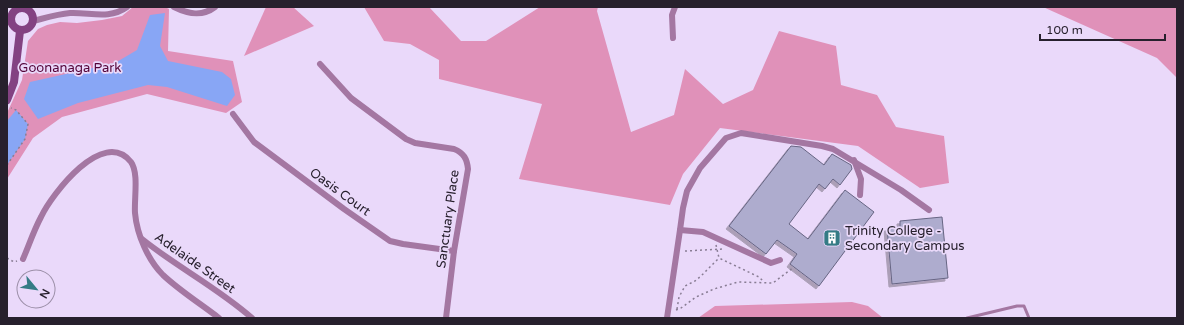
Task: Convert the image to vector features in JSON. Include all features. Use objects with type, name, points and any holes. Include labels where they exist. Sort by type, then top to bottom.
[{"type":"street","points":[[33,21],[31,12],[23,8],[14,10],[9,18],[13,27],[20,31],[29,28],[33,21],[66,10],[102,16],[119,12],[127,7]]},
{"type":"street","points":[[174,7],[188,13],[195,14],[208,12],[215,7]]},
{"type":"street","points":[[673,38],[672,15],[675,7]]},
{"type":"street","points":[[7,100],[14,82],[20,31]]},
{"type":"street","name":"Sanctuary Place","points":[[320,64],[351,98],[406,139],[415,143],[454,149],[465,157],[468,169],[454,251],[446,318]]},
{"type":"street","name":"Oasis Court","points":[[233,114],[254,142],[344,209],[390,241],[454,251]]},
{"type":"street","points":[[668,315],[683,208],[687,191],[700,168],[726,138],[741,133],[833,149],[854,160],[929,210]]},
{"type":"street","points":[[23,259],[41,217],[62,185],[91,159],[105,152],[113,152],[126,157],[134,168],[136,222],[141,238]]},
{"type":"street","points":[[854,160],[861,179],[860,195]]},
{"type":"street","points":[[680,230],[703,232],[771,263],[780,260]]},
{"type":"street","name":"Adelaide Street","points":[[141,238],[151,259],[163,276],[219,318]]},
{"type":"street","name":"Adelaide Street","points":[[141,238],[198,277],[252,318]]},
{"type":"lane","points":[[967,318],[1017,306],[1024,306],[1029,318]]},
{"type":"path","points":[[7,106],[16,110],[28,124],[25,138],[7,165]]},
{"type":"path","points":[[716,241],[719,258]]},
{"type":"path","points":[[677,252],[726,249]]},
{"type":"path","points":[[7,258],[14,262],[23,259]]},
{"type":"path","points":[[719,258],[759,277],[764,282]]},
{"type":"path","points":[[677,309],[685,286],[701,276],[719,258]]},
{"type":"path","points":[[668,315],[714,289],[738,282],[773,283],[794,267]]},
{"type":"green space","name":"Goonanaga Park","points":[[133,7],[165,7],[169,9],[168,51],[233,61],[242,102],[226,113],[147,94],[62,117],[33,138],[7,179],[7,113],[22,80],[28,41],[38,29],[47,25],[60,22],[77,23],[102,20],[122,16]]},
{"type":"green space","points":[[266,7],[293,7],[314,26],[244,56]]},
{"type":"green space","points":[[364,7],[429,7],[461,41],[486,41],[540,7],[598,7],[597,11],[631,132],[674,115],[685,69],[723,104],[753,90],[779,31],[836,46],[841,85],[877,95],[896,127],[944,136],[949,183],[920,188],[858,146],[720,128],[683,174],[670,205],[519,179],[542,104],[439,79],[439,60],[410,44],[384,41]]},
{"type":"green space","points":[[1043,7],[1177,7],[1177,78],[1157,58]]},
{"type":"green space","points":[[852,302],[868,306],[883,318],[698,318],[715,306]]},
{"type":"water","points":[[165,13],[160,46],[168,61],[222,72],[231,79],[235,95],[227,106],[167,87],[148,85],[78,103],[38,119],[24,99],[30,82],[115,63],[137,50],[150,15]]},
{"type":"water","points":[[16,110],[28,124],[25,139],[7,165],[7,121]]},
{"type":"building","points":[[791,146],[801,147],[824,165],[832,154],[851,165],[852,169],[840,185],[833,179],[825,189],[819,184],[789,224],[808,239],[845,190],[874,212],[819,286],[790,264],[797,254],[777,240],[766,254],[729,226]]},
{"type":"building","points":[[942,217],[948,278],[892,284],[887,228],[900,227],[900,221]]},
{"type":"place","name":"Trinity College - Secondary Campus","points":[[832,238]]}]
